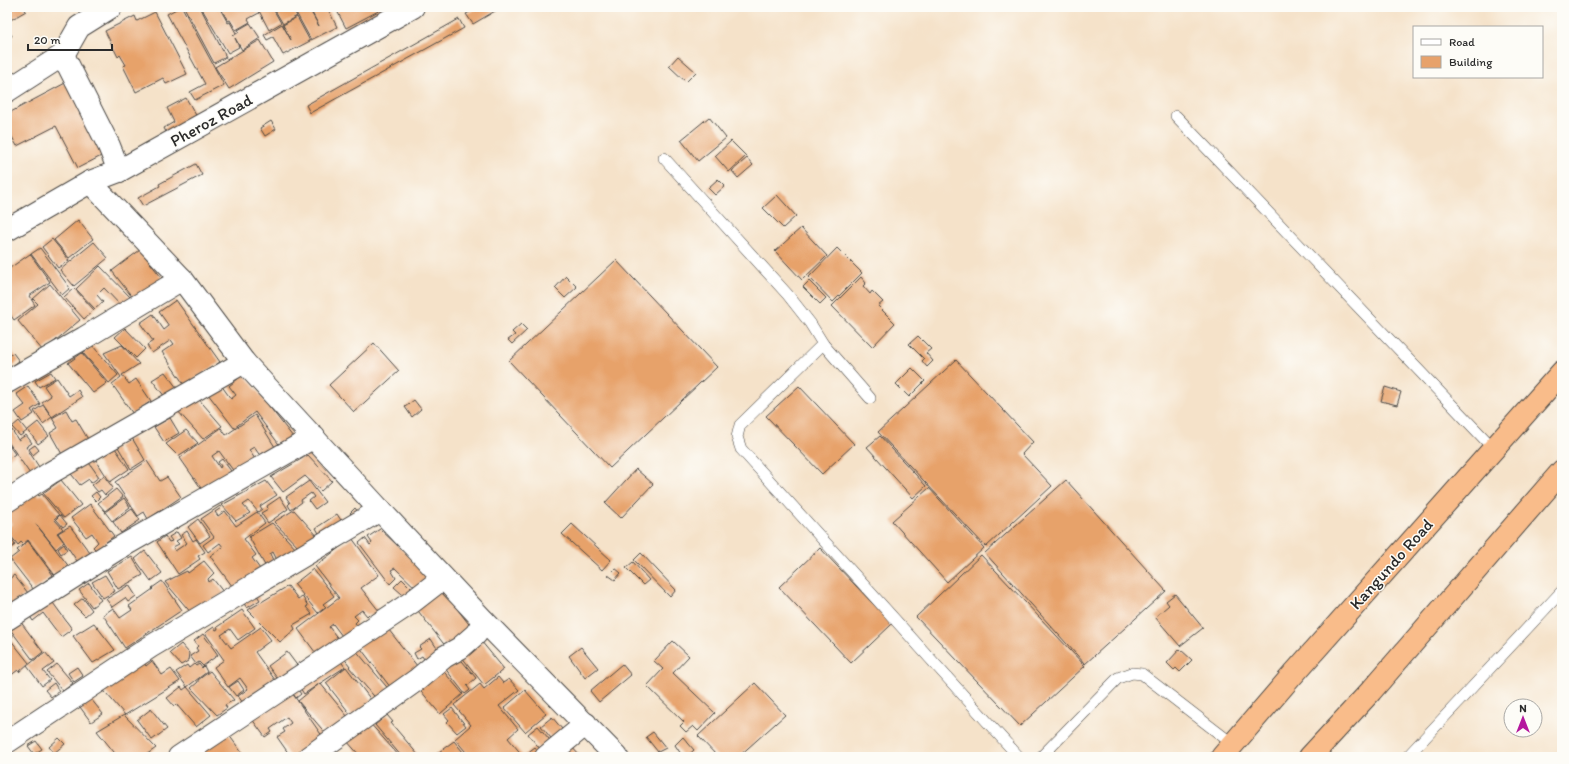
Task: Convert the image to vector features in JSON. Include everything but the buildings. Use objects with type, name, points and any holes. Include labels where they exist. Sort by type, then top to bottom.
[{"type":"highway","name":"Kangundo Road","points":[[1228,751],[1290,678],[1562,372]]},
{"type":"highway","points":[[1310,757],[1371,691],[1562,471]]},
{"type":"street","points":[[7,91],[63,55],[79,27],[111,7]]},
{"type":"street","name":"Pheroz Road","points":[[7,230],[90,182],[119,171],[413,7]]},
{"type":"street","points":[[63,55],[109,146],[119,171]]},
{"type":"street","points":[[90,182],[182,279],[244,362],[443,578],[617,757]]},
{"type":"street","points":[[7,382],[182,279]]},
{"type":"street","points":[[7,501],[50,473],[244,362]]},
{"type":"street","points":[[7,620],[114,551],[314,437]]},
{"type":"street","points":[[7,742],[150,647],[380,510]]},
{"type":"street","points":[[178,757],[412,602],[443,578]]},
{"type":"street","points":[[309,757],[418,679],[444,657],[460,648],[476,634],[484,621]]},
{"type":"street","points":[[546,757],[586,724]]},
{"type":"lane","points":[[1176,116],[1494,448]]},
{"type":"lane","points":[[664,158],[788,295],[810,323],[823,344],[870,398]]},
{"type":"lane","points":[[823,344],[740,425],[737,437],[741,448],[1019,757]]},
{"type":"lane","points":[[1407,757],[1562,591]]},
{"type":"lane","points":[[1041,757],[1118,678],[1132,673],[1142,674],[1228,751]]}]
